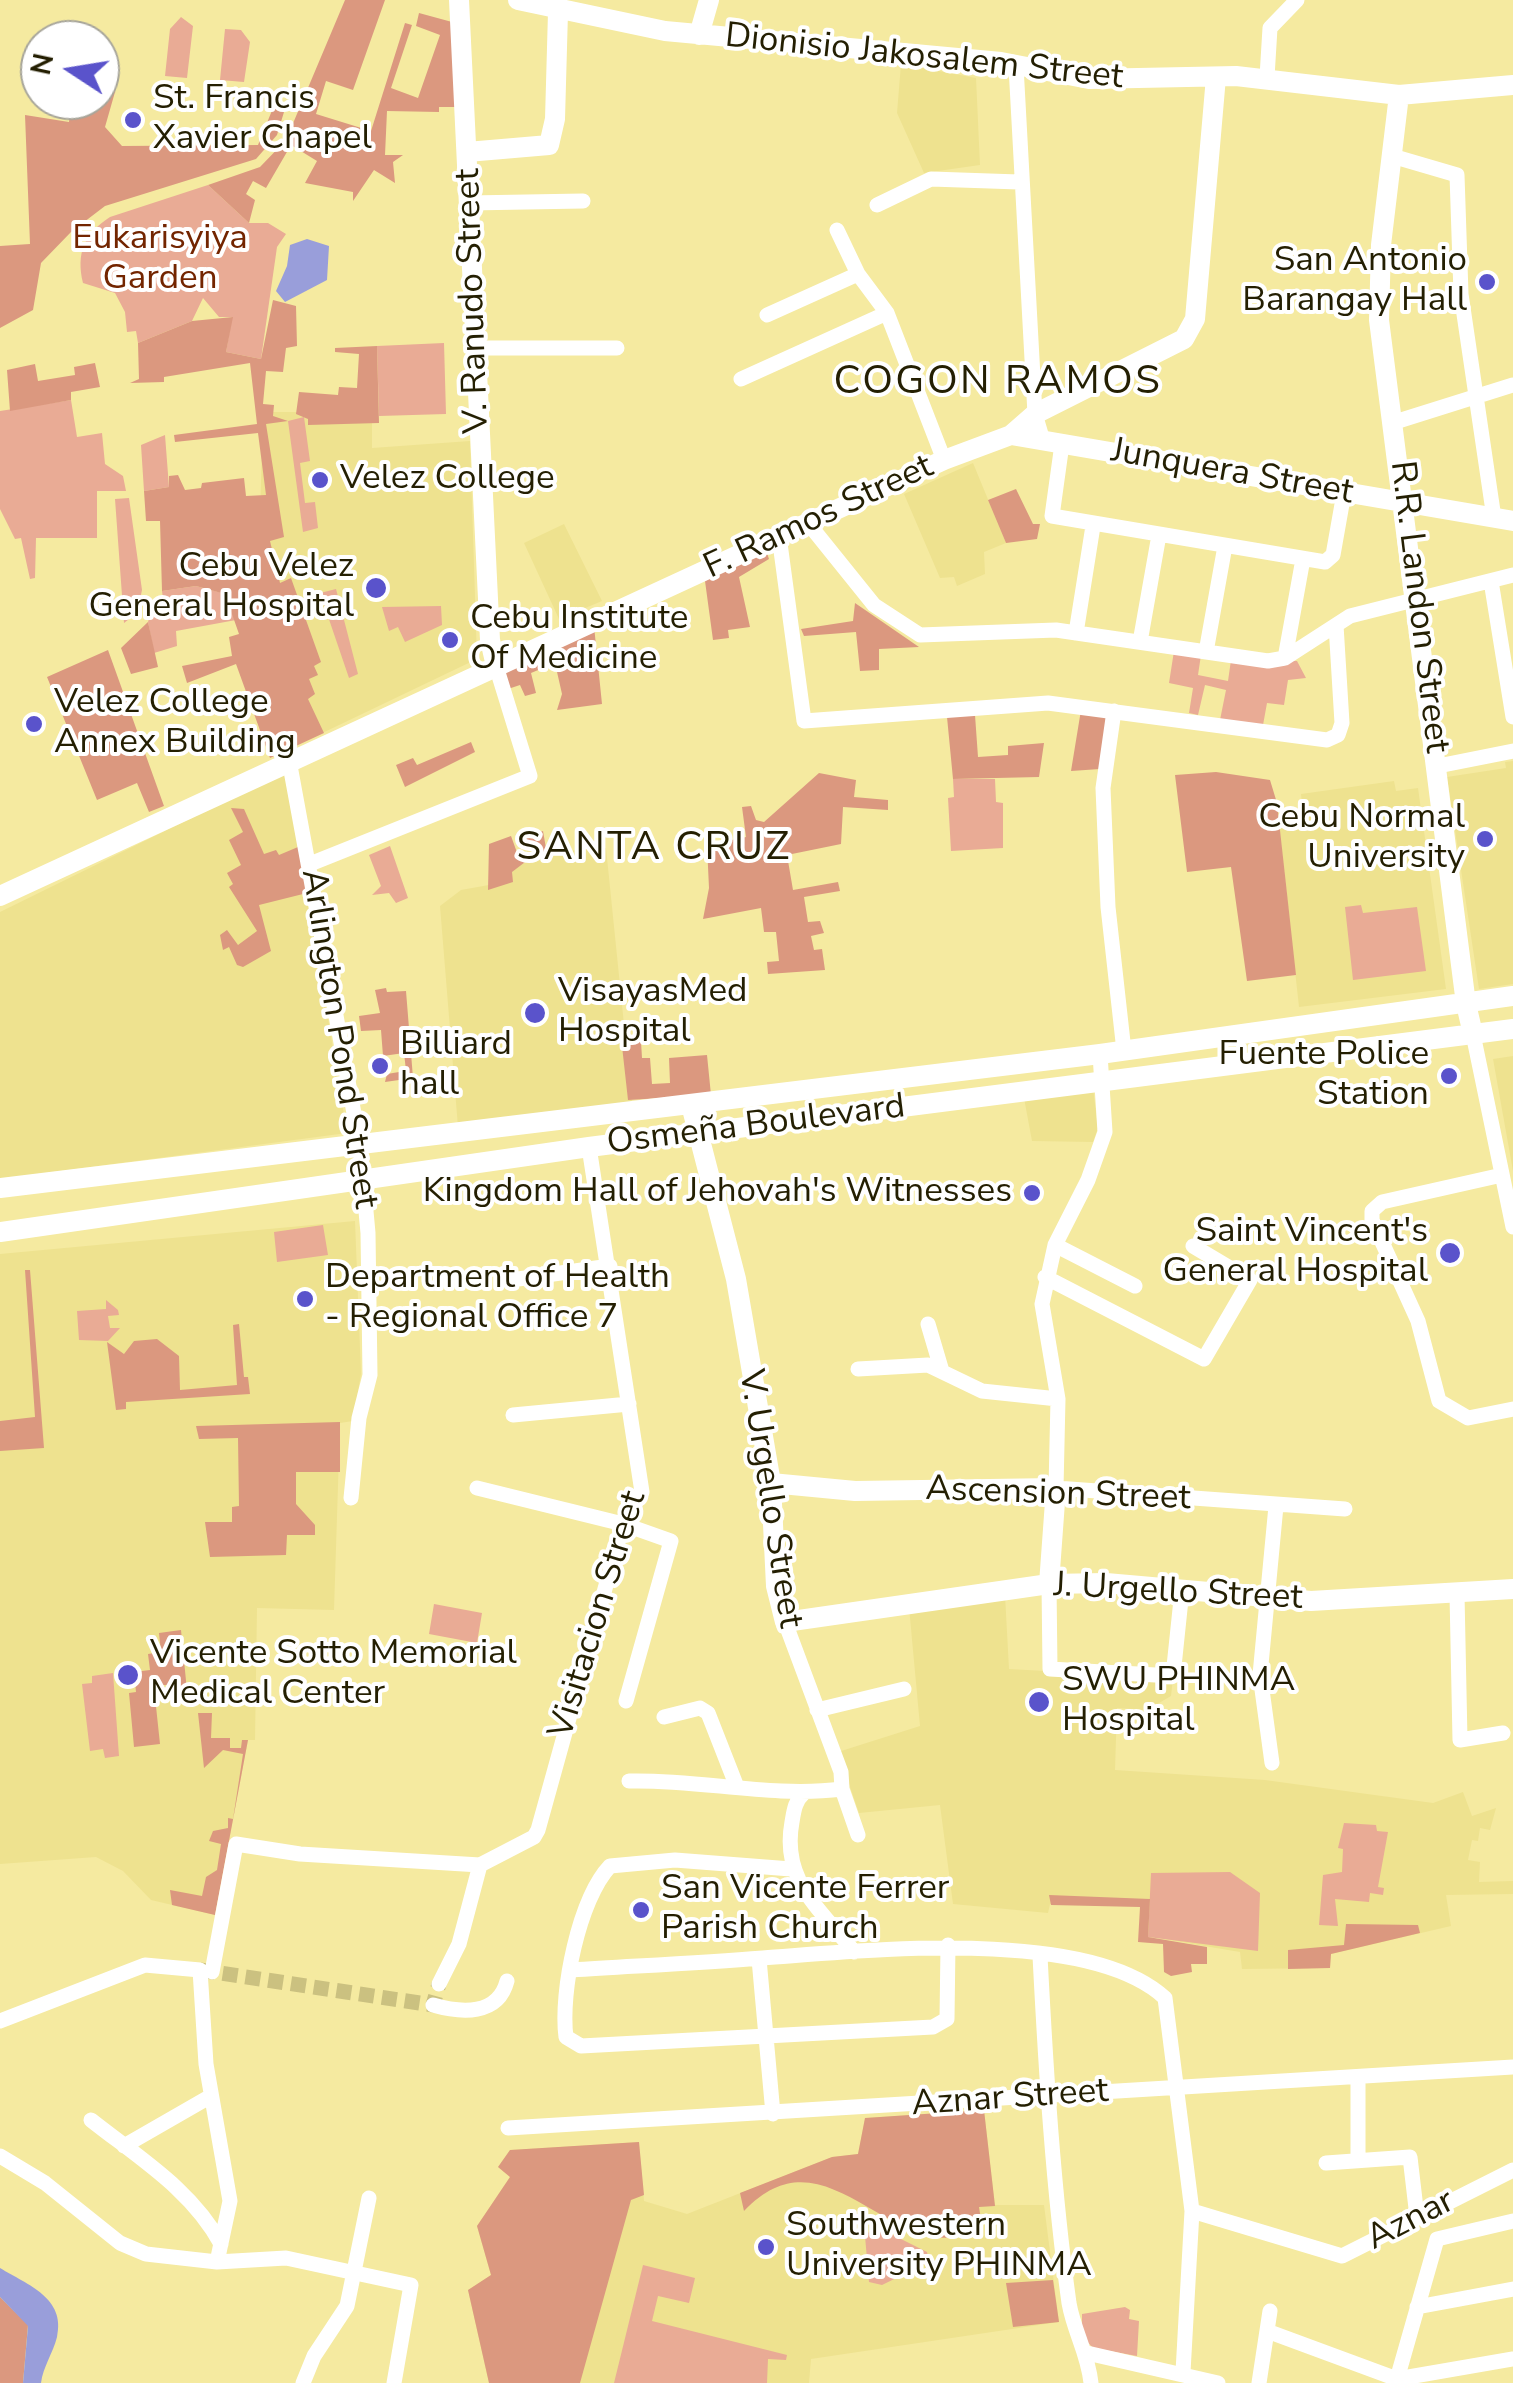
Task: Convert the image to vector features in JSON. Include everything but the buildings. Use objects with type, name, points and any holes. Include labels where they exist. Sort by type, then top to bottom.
[{"type":"street","points":[[459,0],[467,152]]},
{"type":"street","name":"Dionisio Jakosalem Street","points":[[518,0],[558,12],[586,9],[699,35],[956,57],[1124,81],[1267,77],[1398,94],[1513,85]]},
{"type":"street","points":[[699,35],[709,0]]},
{"type":"street","points":[[1267,77],[1270,28],[1298,0]]},
{"type":"street","name":"V. Ranudo Street","points":[[496,666],[490,640],[467,152],[549,146],[555,119],[558,12]]},
{"type":"street","points":[[1016,66],[1019,182],[1036,414],[1052,442],[1052,516],[1093,526],[1331,560],[1344,492]]},
{"type":"street","name":"F. Ramos Street","points":[[0,896],[944,460],[1011,436],[1036,414],[1190,333],[1216,77]]},
{"type":"street","name":"R.R. Landon Street","points":[[1398,94],[1381,245],[1379,320],[1406,503],[1466,1004],[1513,1228]]},
{"type":"street","points":[[1392,156],[1457,174],[1461,294],[1476,395],[1504,520]]},
{"type":"street","points":[[877,205],[932,179],[1019,182]]},
{"type":"street","points":[[469,203],[583,201]]},
{"type":"street","points":[[837,230],[858,274],[888,313],[944,460]]},
{"type":"street","points":[[767,316],[858,274]]},
{"type":"street","points":[[741,379],[888,313]]},
{"type":"street","points":[[476,348],[618,348]]},
{"type":"street","points":[[1395,422],[1513,385]]},
{"type":"street","name":"Junquera Street","points":[[1011,436],[1504,520]]},
{"type":"street","points":[[808,522],[874,606],[920,635],[1076,632],[1268,661],[1285,658],[1350,616],[1513,575]]},
{"type":"street","points":[[1076,632],[1093,526]]},
{"type":"street","points":[[1140,642],[1159,535]]},
{"type":"street","points":[[780,536],[804,721],[1048,703],[1327,740],[1338,735],[1342,723],[1336,625]]},
{"type":"street","points":[[1206,652],[1225,546]]},
{"type":"street","points":[[1285,658],[1303,559]]},
{"type":"street","points":[[1491,581],[1513,717]]},
{"type":"street","points":[[310,864],[530,776],[496,666]]},
{"type":"street","points":[[1114,711],[1103,788],[1108,908],[1124,1051]]},
{"type":"street","points":[[1438,766],[1513,752]]},
{"type":"street","name":"Arlington Pond Street","points":[[289,760],[360,1146],[371,1305],[370,1376],[359,1418],[351,1498]]},
{"type":"street","name":"Osmeña Boulevard","points":[[0,1188],[1124,1051],[1513,996]]},
{"type":"street","name":"Osmeña Boulevard","points":[[0,1232],[589,1147],[1513,1030]]},
{"type":"street","points":[[1100,1054],[1105,1132],[1088,1180],[1055,1245],[1042,1304],[1058,1399],[1050,1670],[1173,1676],[1182,1590]]},
{"type":"street","name":"V. Urgello Street","points":[[691,1105],[736,1280],[771,1483],[776,1586],[785,1622],[841,1772],[842,1789],[858,1835]]},
{"type":"street","name":"Visitacion Street","points":[[480,1865],[534,1836],[538,1830],[623,1524],[642,1492],[589,1147]]},
{"type":"street","points":[[1502,1176],[1382,1202],[1372,1211],[1418,1321],[1440,1401],[1468,1418],[1513,1409]]},
{"type":"street","points":[[1055,1245],[1135,1286]]},
{"type":"street","points":[[1046,1277],[1204,1359],[1250,1280],[1194,1246]]},
{"type":"street","points":[[512,1280],[610,1266]]},
{"type":"street","points":[[928,1324],[940,1368]]},
{"type":"street","points":[[858,1369],[911,1364],[940,1368],[958,1382],[982,1391],[1058,1399]]},
{"type":"street","points":[[513,1415],[629,1404]]},
{"type":"street","name":"Ascension Street","points":[[771,1483],[856,1490],[1056,1488],[1345,1509]]},
{"type":"street","points":[[477,1488],[623,1524],[671,1541],[626,1701]]},
{"type":"street","points":[[1272,1763],[1260,1693],[1276,1506]]},
{"type":"street","name":"J. Urgello Street","points":[[785,1622],[1050,1584],[1346,1601],[1513,1589]]},
{"type":"street","points":[[1457,1594],[1460,1740],[1503,1733]]},
{"type":"street","points":[[816,1710],[904,1689]]},
{"type":"street","points":[[664,1717],[700,1708],[708,1713],[737,1787]]},
{"type":"street","points":[[629,1781],[700,1781],[804,1794],[842,1789]]},
{"type":"street","points":[[804,1794],[798,1798],[793,1816],[788,1848],[791,1868],[854,1952]]},
{"type":"street","points":[[217,2262],[230,2200],[199,2004],[236,1844],[300,1854],[480,1865],[458,1944],[440,1984]]},
{"type":"street","points":[[791,1868],[674,1860],[610,1866],[588,1894],[572,1970],[566,2038],[582,2046],[942,2025],[948,2010],[948,1946]]},
{"type":"street","points":[[572,1970],[948,1946],[1040,1956],[1147,1982],[1165,1998],[1192,2212],[1183,2372]]},
{"type":"street","points":[[1040,1956],[1047,2096],[1074,2331],[1088,2353],[1091,2383]]},
{"type":"street","points":[[760,1958],[773,2114]]},
{"type":"street","points":[[0,2021],[146,1965],[206,1971]]},
{"type":"street","points":[[434,2005],[458,2012],[476,2010],[492,2004],[508,1982]]},
{"type":"street","name":"Aznar Street","points":[[508,2128],[1513,2067]]},
{"type":"street","points":[[1358,2079],[1358,2160]]},
{"type":"street","points":[[124,2146],[211,2096]]},
{"type":"street","points":[[91,2120],[188,2196],[205,2215],[220,2244]]},
{"type":"street","points":[[0,2156],[45,2183],[120,2243],[146,2254],[217,2262],[286,2258],[411,2285],[394,2383]]},
{"type":"street","points":[[1326,2163],[1410,2157],[1417,2217]]},
{"type":"street","name":"Aznar","points":[[1192,2212],[1342,2256],[1513,2170]]},
{"type":"street","points":[[303,2383],[314,2356],[346,2306],[369,2198]]},
{"type":"street","points":[[1397,2379],[1436,2239],[1513,2221]]},
{"type":"street","points":[[1417,2308],[1513,2289]]},
{"type":"street","points":[[1259,2383],[1270,2311]]},
{"type":"street","points":[[1266,2331],[1397,2379],[1513,2359]]},
{"type":"street","points":[[1088,2353],[1218,2383]]},
{"type":"shaded area","points":[[345,0],[385,0],[353,90],[326,81],[316,114],[371,131],[405,23],[412,25],[391,88],[418,98],[440,35],[416,26],[419,13],[452,22],[456,107],[439,107],[439,112],[387,111],[385,155],[403,155],[393,162],[395,183],[374,170],[353,201],[353,192],[305,183],[317,161],[291,145],[266,188],[253,181],[246,194],[255,200],[249,223],[208,185],[260,167],[286,140]]},
{"type":"shaded area","points":[[901,64],[976,78],[980,165],[924,173],[897,113]]},
{"type":"shaded area","points":[[273,108],[284,112],[277,135],[256,159],[105,206],[71,232],[41,263],[33,310],[0,328],[0,246],[30,244],[25,120],[107,120],[105,127],[122,146],[258,145]]},
{"type":"shaded area","points":[[273,300],[296,306],[297,346],[286,348],[283,372],[266,371],[263,404],[274,405],[273,416],[288,421],[266,424],[284,537],[270,541],[280,583],[291,578],[321,662],[314,666],[318,675],[309,679],[315,694],[308,699],[324,733],[270,758],[236,664],[187,683],[182,666],[232,656],[229,637],[239,634],[225,594],[196,586],[162,591],[160,521],[146,521],[144,491],[169,487],[169,476],[178,475],[185,490],[201,488],[202,483],[244,478],[246,496],[266,495],[258,433],[175,442],[174,435],[257,424],[250,363],[164,377],[164,382],[130,383],[139,379],[138,343],[192,321],[233,317],[226,352],[261,359]]},
{"type":"shaded area","points":[[377,346],[379,423],[308,425],[308,419],[296,414],[299,392],[338,395],[339,387],[357,388],[359,354],[335,352],[335,348]]},
{"type":"shaded area","points":[[95,363],[100,387],[71,392],[71,400],[10,411],[7,370],[35,364],[38,381],[75,375],[74,367]]},
{"type":"shaded area","name":"Cebu Velez General Hospital","points":[[263,412],[372,412],[372,448],[470,441],[477,659],[314,737],[260,516]]},
{"type":"shaded area","points":[[973,463],[1006,543],[984,552],[985,574],[957,586],[954,577],[940,578],[904,494]]},
{"type":"shaded area","points":[[1016,489],[1033,524],[1040,524],[1037,539],[1006,543],[988,500]]},
{"type":"shaded area","points":[[564,524],[602,601],[559,619],[524,543]]},
{"type":"shaded area","points":[[765,547],[769,559],[739,577],[750,627],[728,630],[729,638],[713,640],[705,581]]},
{"type":"shaded area","points":[[855,603],[919,647],[879,649],[879,670],[860,671],[856,632],[804,636],[801,629],[853,621]]},
{"type":"shaded area","points":[[148,622],[158,667],[131,674],[121,648]]},
{"type":"shaded area","points":[[594,626],[602,704],[557,710],[562,694],[555,663],[531,673],[536,693],[525,696],[520,685],[505,690],[498,667]]},
{"type":"shaded area","points":[[108,650],[164,806],[149,812],[137,783],[97,800],[47,677]]},
{"type":"shaded area","points":[[1081,710],[1112,715],[1100,769],[1071,771]]},
{"type":"shaded area","points":[[975,715],[978,757],[1008,755],[1008,746],[1044,743],[1039,777],[953,779],[947,717]]},
{"type":"shaded area","points":[[471,742],[475,752],[405,787],[396,765],[413,758],[417,765]]},
{"type":"shaded area","name":"Cebu Normal University","points":[[1513,761],[1513,984],[1479,989],[1447,777],[1506,768],[1505,762]]},
{"type":"shaded area","points":[[287,771],[347,1133],[0,1179],[0,912]]},
{"type":"shaded area","points":[[1216,772],[1270,780],[1277,803],[1296,975],[1247,981],[1231,867],[1187,872],[1175,775]]},
{"type":"shaded area","points":[[819,773],[856,780],[854,797],[888,800],[888,810],[843,807],[841,844],[787,855],[793,890],[838,882],[840,891],[804,897],[808,922],[820,921],[824,933],[811,936],[814,950],[822,949],[825,970],[768,974],[767,962],[779,961],[776,932],[764,932],[761,908],[703,919],[709,888],[707,845],[746,837],[742,807],[751,806],[756,820],[764,822]]},
{"type":"shaded area","points":[[1394,781],[1396,791],[1418,788],[1446,989],[1299,1007],[1278,815],[1303,812],[1301,794]]},
{"type":"shaded area","points":[[231,808],[244,809],[264,854],[276,850],[279,855],[298,847],[307,893],[259,905],[271,951],[243,967],[237,965],[229,947],[223,950],[220,935],[227,930],[238,945],[257,931],[229,887],[233,884],[227,873],[241,865],[229,840],[243,832]]},
{"type":"shaded area","points":[[543,831],[547,854],[533,856],[512,872],[513,882],[488,890],[489,844],[511,836],[519,858],[534,853],[525,837]]},
{"type":"shaded area","name":"VisayasMed Hospital","points":[[606,848],[632,1103],[458,1127],[440,906],[461,890],[511,881],[509,869],[534,853]]},
{"type":"shaded area","points":[[386,988],[387,992],[406,991],[413,1078],[407,1079],[404,1053],[383,1056],[381,1030],[361,1031],[359,1016],[380,1013],[375,990]]},
{"type":"shaded area","points":[[647,1035],[648,1040],[641,1041],[642,1058],[650,1058],[652,1084],[670,1083],[669,1058],[707,1055],[711,1095],[628,1100],[621,1037]]},
{"type":"shaded area","points":[[1513,1056],[1513,1171],[1493,1059]]},
{"type":"shaded area","points":[[399,1072],[400,1079],[406,1079],[385,1082],[387,1074]]},
{"type":"shaded area","points":[[1093,1088],[1098,1128],[1093,1142],[1032,1141],[1024,1098]]},
{"type":"shaded area","name":"Vicente Sotto Memorial Medical Center","points":[[355,1221],[361,1374],[353,1421],[340,1423],[334,1610],[257,1608],[255,1740],[248,1740],[215,1915],[151,1900],[123,1871],[96,1857],[0,1864],[0,1254]]},
{"type":"shaded area","points":[[25,1270],[30,1270],[44,1448],[0,1451],[0,1421],[35,1417]]},
{"type":"shaded area","points":[[239,1324],[244,1377],[248,1377],[250,1394],[126,1402],[126,1409],[116,1410],[107,1342],[124,1354],[134,1341],[157,1339],[179,1356],[180,1390],[237,1385],[233,1325]]},
{"type":"shaded area","points":[[340,1422],[340,1472],[296,1472],[296,1504],[315,1525],[315,1535],[287,1535],[286,1555],[210,1557],[205,1522],[232,1522],[232,1507],[239,1506],[238,1438],[199,1439],[196,1426]]},
{"type":"shaded area","points":[[1005,1595],[1009,1669],[1173,1678],[1171,1696],[1147,1710],[1117,1708],[1115,1770],[1265,1780],[1433,1803],[1463,1792],[1472,1816],[1496,1808],[1490,1830],[1480,1828],[1478,1841],[1472,1840],[1468,1860],[1480,1862],[1479,1882],[1513,1881],[1513,1894],[1446,1895],[1451,1926],[1331,1954],[1330,1968],[1242,1969],[1240,1952],[1139,1935],[1142,1905],[1050,1904],[1048,1913],[953,1904],[940,1805],[859,1813],[838,1752],[920,1726],[909,1607]]},
{"type":"shaded area","points":[[181,1630],[188,1701],[172,1703],[170,1685],[162,1685],[163,1695],[155,1697],[160,1744],[134,1747],[129,1693],[136,1692],[134,1672],[150,1670],[148,1654],[161,1652],[159,1633]]},
{"type":"shaded area","points":[[198,1713],[212,1713],[211,1738],[230,1738],[230,1748],[241,1748],[242,1740],[248,1740],[215,1915],[172,1905],[170,1890],[202,1896],[206,1877],[217,1870],[221,1844],[209,1841],[213,1831],[228,1828],[228,1818],[233,1819],[243,1754],[223,1750],[204,1768]]},
{"type":"shaded area","points":[[1049,1895],[1150,1899],[1148,1937],[1207,1947],[1207,1964],[1191,1964],[1192,1972],[1171,1976],[1164,1972],[1163,1944],[1138,1942],[1140,1907],[1051,1905]]},
{"type":"shaded area","points":[[1346,1924],[1418,1925],[1420,1933],[1331,1954],[1330,1968],[1288,1969],[1288,1950],[1344,1945]]},
{"type":"shaded area","name":"Southwestern University PHINMA","points":[[984,2110],[995,2205],[1044,2205],[1059,2322],[811,2359],[809,2383],[489,2383],[468,2290],[491,2275],[477,2226],[510,2177],[498,2167],[510,2150],[639,2142],[644,2201],[687,2214],[832,2157],[858,2154],[865,2118]]},
{"type":"shaded area","points":[[984,2110],[995,2206],[979,2207],[983,2232],[936,2237],[817,2184],[793,2183],[769,2191],[744,2211],[740,2193],[832,2157],[858,2154],[865,2118]]},
{"type":"shaded area","points":[[639,2142],[644,2195],[631,2200],[580,2383],[489,2383],[468,2290],[491,2275],[477,2226],[510,2177],[498,2167],[510,2150]]},
{"type":"shaded area","points":[[1053,2280],[1059,2322],[1013,2327],[1006,2283]]},
{"type":"shaded area","points":[[0,2297],[28,2325],[23,2383],[0,2383]]},
{"type":"green space","points":[[181,17],[193,26],[187,78],[165,76],[170,29]]},
{"type":"green space","points":[[225,29],[241,30],[250,42],[244,82],[220,80]]},
{"type":"green space","name":"Eukarisyiya Garden","points":[[208,185],[249,223],[268,223],[286,234],[277,247],[261,359],[226,352],[232,317],[219,317],[203,298],[192,321],[138,343],[136,331],[127,332],[125,312],[115,293],[83,283],[84,245],[101,223]]},
{"type":"green space","points":[[444,343],[446,414],[379,416],[377,346]]},
{"type":"green space","points":[[71,400],[77,437],[102,433],[105,464],[123,476],[126,491],[97,491],[97,538],[36,538],[35,578],[30,579],[21,538],[15,539],[0,509],[0,411]]},
{"type":"green space","points":[[304,417],[310,461],[300,463],[305,503],[315,502],[318,528],[303,532],[288,421]]},
{"type":"green space","points":[[165,435],[169,487],[144,491],[141,445]]},
{"type":"green space","points":[[129,498],[142,590],[137,613],[124,623],[115,499]]},
{"type":"green space","points":[[196,586],[226,594],[236,620],[176,631],[177,646],[154,653],[148,622],[155,600],[163,599],[162,591]]},
{"type":"green space","points":[[336,589],[358,674],[349,678],[320,593]]},
{"type":"green space","points":[[441,606],[442,625],[405,642],[398,627],[389,631],[382,607]]},
{"type":"green space","points":[[1174,651],[1201,655],[1198,675],[1228,681],[1231,660],[1297,661],[1306,678],[1288,680],[1284,705],[1267,703],[1263,725],[1220,720],[1226,690],[1205,685],[1198,715],[1189,713],[1193,688],[1169,683]]},
{"type":"green space","points":[[953,779],[995,779],[996,802],[1003,803],[1003,848],[951,851],[948,798],[954,797]]},
{"type":"green space","points":[[390,846],[408,898],[396,903],[389,893],[372,895],[381,886],[369,855]]},
{"type":"green space","points":[[1361,905],[1363,913],[1417,907],[1426,971],[1353,980],[1345,907]]},
{"type":"green space","points":[[323,1225],[328,1255],[277,1262],[274,1232]]},
{"type":"green space","points":[[106,1300],[119,1315],[108,1316],[110,1328],[120,1328],[108,1341],[79,1340],[77,1311],[106,1309]]},
{"type":"green space","points":[[434,1604],[482,1613],[477,1643],[429,1634]]},
{"type":"green space","points":[[113,1673],[119,1756],[105,1758],[103,1749],[90,1751],[82,1684],[92,1683],[92,1676]]},
{"type":"green space","points":[[1344,1823],[1376,1825],[1377,1831],[1388,1832],[1378,1887],[1384,1888],[1383,1895],[1370,1893],[1369,1902],[1335,1899],[1338,1926],[1319,1925],[1323,1875],[1342,1872],[1343,1849],[1338,1848]]},
{"type":"green space","points":[[1230,1872],[1260,1893],[1258,1951],[1148,1937],[1151,1873]]},
{"type":"green space","points":[[875,2226],[927,2252],[929,2262],[882,2285],[869,2282],[865,2236]]},
{"type":"green space","points":[[643,2265],[695,2278],[689,2303],[658,2296],[652,2321],[787,2355],[786,2360],[768,2359],[767,2383],[614,2383]]},
{"type":"green space","points":[[1125,2307],[1130,2310],[1129,2319],[1139,2321],[1137,2356],[1093,2348],[1082,2336],[1082,2314]]},
{"type":"water","points":[[307,239],[329,246],[327,280],[285,302],[276,291],[287,266],[290,245]]},
{"type":"water","points":[[0,2268],[42,2294],[56,2312],[57,2337],[41,2383],[23,2383],[28,2326],[0,2297]]},
{"type":"tunnel","points":[[200,1970],[433,2005],[439,1984]]},
{"type":"place","name":"St. Francis Xavier Chapel","points":[[133,120]]},
{"type":"place","name":"San Antonio Barangay Hall","points":[[1487,282]]},
{"type":"place","name":"Velez College","points":[[320,480]]},
{"type":"place","name":"Cebu Velez General Hospital","points":[[376,588]]},
{"type":"place","name":"Cebu Institute Of Medicine","points":[[450,640]]},
{"type":"place","name":"Velez College Annex Building","points":[[34,724]]},
{"type":"place","name":"Cebu Normal University","points":[[1485,839]]},
{"type":"place","name":"VisayasMed Hospital","points":[[535,1013]]},
{"type":"place","name":"Billiard hall","points":[[380,1066]]},
{"type":"place","name":"Fuente Police Station","points":[[1449,1076]]},
{"type":"place","name":"Kingdom Hall of Jehovah's Witnesses","points":[[1032,1193]]},
{"type":"place","name":"Saint Vincent's General Hospital","points":[[1450,1253]]},
{"type":"place","name":"Department of Health - Regional Office 7","points":[[305,1299]]},
{"type":"place","name":"Vicente Sotto Memorial Medical Center","points":[[128,1675]]},
{"type":"place","name":"SWU PHINMA Hospital","points":[[1039,1702]]},
{"type":"place","name":"San Vicente Ferrer Parish Church","points":[[641,1910]]},
{"type":"place","name":"Southwestern University PHINMA","points":[[766,2247]]},
{"type":"district","name":"COGON RAMOS","points":[[998,383]]},
{"type":"district","name":"SANTA CRUZ","points":[[654,849]]}]
